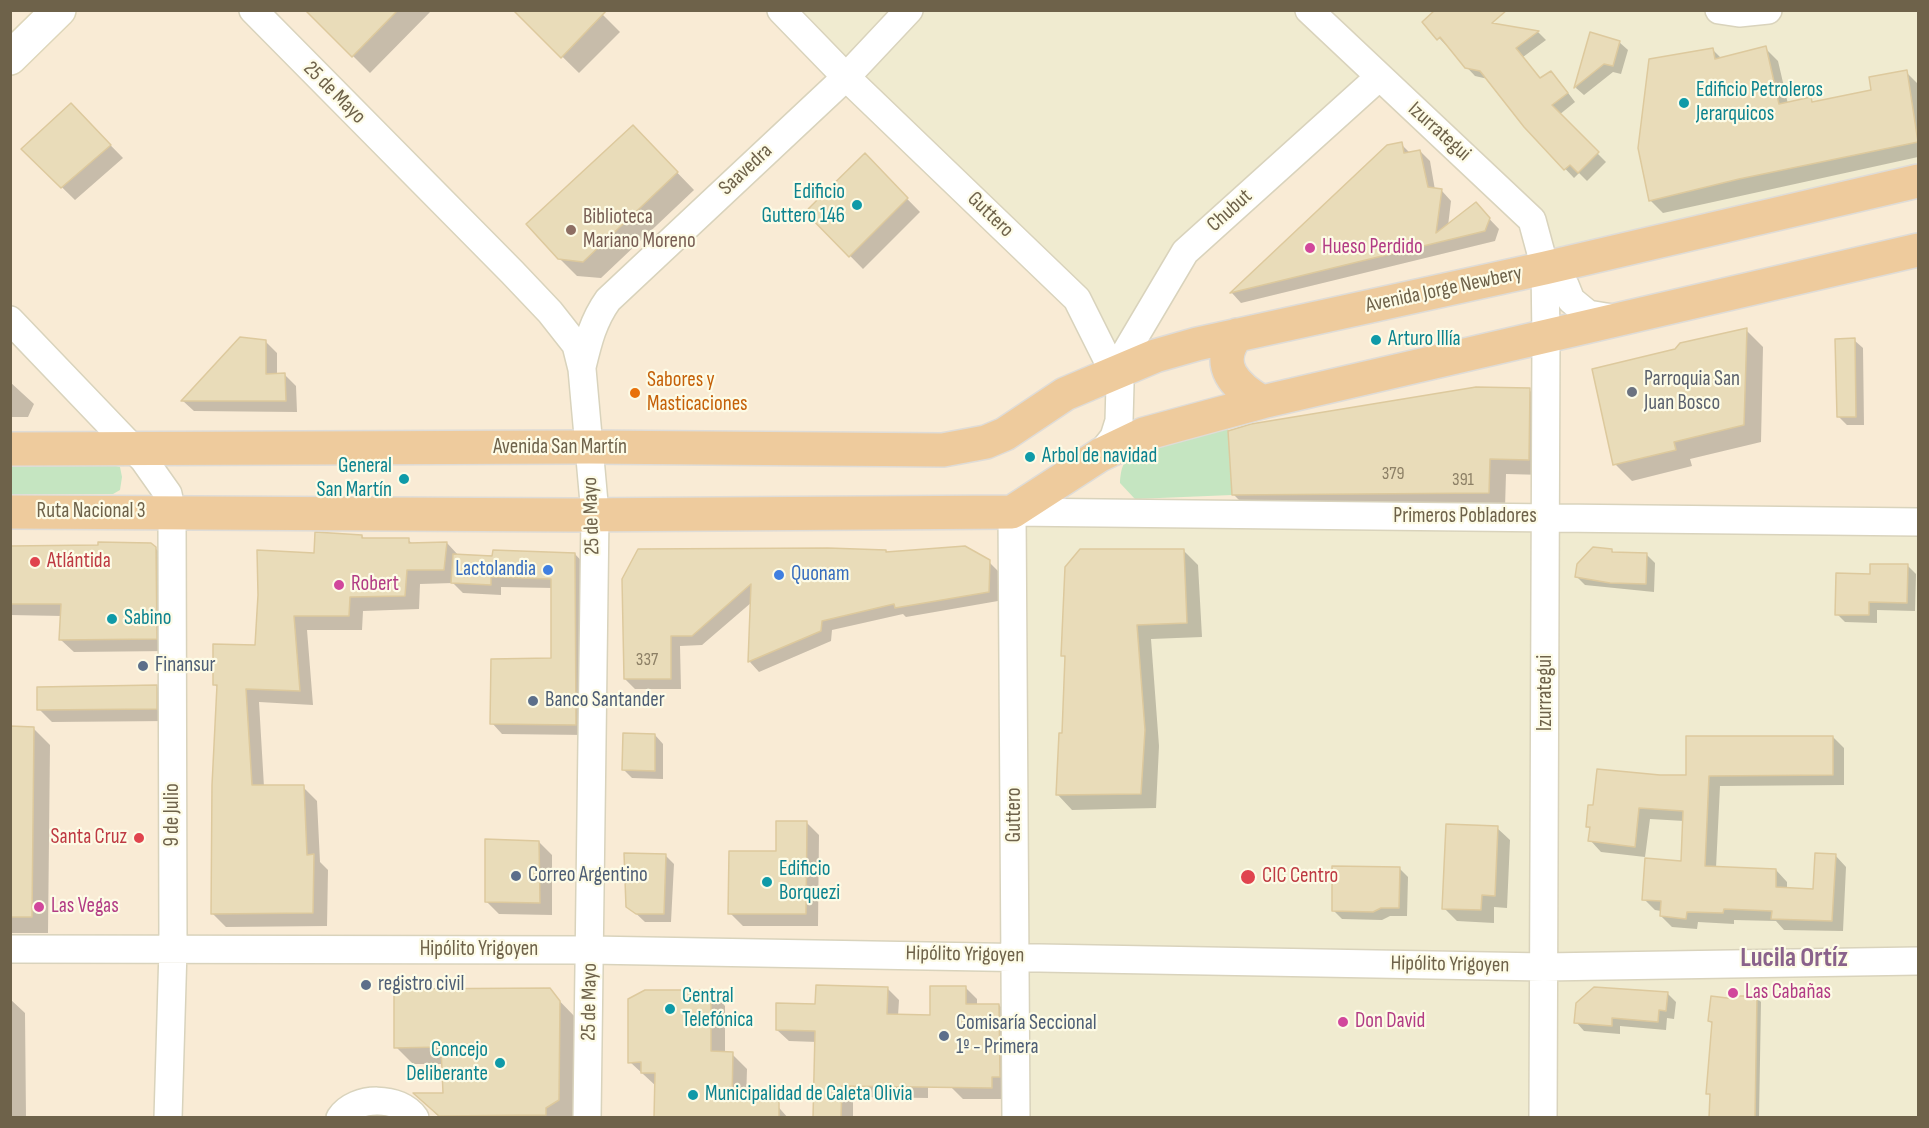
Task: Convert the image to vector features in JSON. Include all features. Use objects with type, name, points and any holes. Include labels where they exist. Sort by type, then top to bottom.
[{"type":"highway","name":"Avenida Jorge Newbery","points":[[986,442],[1005,434],[1065,394],[1155,356],[1237,335],[1545,268],[1918,181]]},
{"type":"highway","points":[[172,513],[1012,512],[1100,455],[1144,434],[1262,402],[1918,250]]},
{"type":"highway","points":[[1237,335],[1231,342],[1228,361],[1233,381],[1241,390],[1262,402]]},
{"type":"highway","name":"Avenida San Martín","points":[[133,448],[589,447],[943,450],[986,442]]},
{"type":"highway","points":[[10,450],[133,448]]},
{"type":"highway","name":"Ruta Nacional 3","points":[[10,512],[172,513]]},
{"type":"street","points":[[10,58],[59,10]]},
{"type":"street","name":"25 de Mayo","points":[[253,10],[550,312],[576,345],[582,369],[595,514],[587,1118]]},
{"type":"street","name":"Guttero","points":[[781,10],[846,76],[1077,299],[1120,385],[1119,421],[1114,437],[1100,455]]},
{"type":"street","name":"Saavedra","points":[[582,369],[596,316],[608,300],[846,76],[909,10]]},
{"type":"street","name":"Izurrategui","points":[[1309,10],[1378,78],[1429,121],[1532,220],[1545,268],[1547,517],[1543,1118]]},
{"type":"street","points":[[1719,10],[1739,13],[1768,10]]},
{"type":"street","name":"Chubut","points":[[1114,372],[1185,252],[1378,78]]},
{"type":"street","points":[[1545,268],[1565,285],[1571,300],[1588,314],[1603,318],[1628,319]]},
{"type":"street","points":[[10,320],[133,448]]},
{"type":"street","name":"9 de Julio","points":[[133,448],[163,485],[171,503],[172,513],[173,949],[168,1118]]},
{"type":"street","name":"Guttero","points":[[1012,512],[1016,1118]]},
{"type":"street","name":"Primeros Pobladores","points":[[1012,512],[1918,522]]},
{"type":"street","name":"Hipólito Yrigoyen","points":[[10,949],[591,950],[1544,967],[1918,961]]},
{"type":"street","points":[[340,1118],[344,1112],[360,1103],[377,1100],[411,1112],[415,1118]]},
{"type":"shaded area","points":[[10,11],[781,11],[1077,299],[1114,371],[1156,298],[1378,78],[1511,199],[1545,268],[1918,181],[1918,522],[1013,513],[1016,1117],[11,1117]]},
{"type":"shaded area","points":[[11,11],[1918,11],[1918,1117],[11,1117]]},
{"type":"green space","points":[[1228,428],[1232,495],[1135,499],[1120,483],[1124,463],[1138,449]]},
{"type":"green space","points":[[11,465],[112,465],[120,467],[122,477],[120,490],[113,494],[11,494]]},
{"type":"building","points":[[305,10],[398,10],[352,57]]},
{"type":"building","points":[[513,10],[607,10],[561,58]]},
{"type":"building","points":[[1435,10],[1507,10],[1492,23],[1539,31],[1516,48],[1540,78],[1551,71],[1568,93],[1552,105],[1599,152],[1578,173],[1570,165],[1564,170],[1524,127],[1480,71],[1465,68],[1440,37],[1437,40],[1422,22]]},
{"type":"building","points":[[1590,32],[1620,41],[1613,66],[1604,64],[1574,88]]},
{"type":"building","points":[[1766,46],[1779,104],[1811,97],[1812,102],[1871,90],[1869,77],[1907,70],[1918,142],[1739,179],[1649,201],[1638,148],[1649,59],[1713,48],[1715,59]]},
{"type":"building","points":[[71,103],[111,145],[61,188],[21,149]]},
{"type":"building","points":[[633,125],[678,172],[583,262],[558,259],[526,224]]},
{"type":"building","points":[[1402,142],[1404,153],[1420,150],[1428,187],[1442,189],[1436,233],[1476,202],[1490,218],[1485,231],[1230,293],[1387,145]]},
{"type":"building","name":"Edificio Guttero 146","points":[[865,153],[908,198],[849,257],[805,212]]},
{"type":"building","points":[[1747,328],[1744,425],[1674,442],[1676,450],[1613,465],[1592,369],[1675,349],[1680,343]]},
{"type":"building","points":[[240,337],[266,340],[266,374],[285,373],[286,401],[181,401]]},
{"type":"building","points":[[1855,338],[1856,417],[1837,417],[1835,339]]},
{"type":"building","points":[[1476,387],[1530,388],[1529,460],[1490,459],[1489,493],[1232,495],[1228,431],[1251,424]]},
{"type":"building","points":[[315,532],[362,535],[362,538],[409,538],[409,543],[447,542],[444,570],[407,570],[405,596],[350,597],[349,616],[294,616],[300,691],[246,689],[252,785],[304,785],[307,855],[314,854],[313,913],[211,914],[212,785],[217,685],[213,685],[213,644],[255,645],[258,595],[257,550],[314,553]]},
{"type":"building","points":[[98,542],[151,543],[156,547],[157,639],[59,640],[61,604],[10,604],[10,546],[98,545]]},
{"type":"building","points":[[965,546],[990,560],[989,592],[895,608],[894,604],[822,621],[821,631],[748,662],[751,584],[692,636],[671,636],[671,679],[624,679],[622,579],[638,549],[828,548],[886,550],[886,552]]},
{"type":"building","points":[[1593,547],[1612,549],[1612,552],[1647,553],[1646,584],[1610,583],[1575,577],[1577,564]]},
{"type":"building","points":[[1080,549],[1184,549],[1187,623],[1137,625],[1145,730],[1141,794],[1056,795],[1059,733],[1062,733],[1065,656],[1061,656],[1065,567]]},
{"type":"building","points":[[493,550],[575,553],[576,725],[490,724],[491,659],[551,658],[551,579],[491,577],[491,585],[451,583],[453,554],[492,556]]},
{"type":"building","points":[[1870,564],[1908,564],[1907,603],[1869,602],[1869,615],[1835,615],[1836,573],[1870,574]]},
{"type":"building","points":[[157,685],[157,709],[37,710],[37,687]]},
{"type":"building","points":[[10,726],[34,727],[32,917],[10,917]]},
{"type":"building","points":[[623,733],[655,734],[655,771],[622,770]]},
{"type":"building","points":[[1686,736],[1833,736],[1833,775],[1709,776],[1705,866],[1776,869],[1776,887],[1813,889],[1815,853],[1836,854],[1832,921],[1771,919],[1772,911],[1724,909],[1723,913],[1687,912],[1686,919],[1660,916],[1661,901],[1642,900],[1645,858],[1681,861],[1683,811],[1639,808],[1635,847],[1588,841],[1590,827],[1586,827],[1588,805],[1593,805],[1597,769],[1686,775]]},
{"type":"building","name":"Edificio Borquezi","points":[[776,821],[807,821],[806,914],[728,914],[729,851],[776,851]]},
{"type":"building","points":[[1446,824],[1498,826],[1495,896],[1482,895],[1481,910],[1442,909]]},
{"type":"building","points":[[485,839],[539,841],[540,903],[485,902]]},
{"type":"building","points":[[624,853],[666,854],[664,914],[636,914],[626,907]]},
{"type":"building","points":[[1332,866],[1400,867],[1399,908],[1381,908],[1373,912],[1332,911]]},
{"type":"building","points":[[816,985],[888,987],[887,1014],[930,1015],[930,986],[966,986],[966,1004],[999,1004],[1000,1077],[992,1077],[992,1088],[842,1086],[841,1118],[813,1118],[815,1031],[776,1030],[776,1003],[815,1004]]},
{"type":"building","points":[[1594,987],[1668,992],[1666,1011],[1659,1010],[1658,1022],[1612,1018],[1612,1026],[1574,1023],[1576,1003]]},
{"type":"building","name":"Concejo Deliberante","points":[[550,988],[560,1001],[559,1100],[546,1108],[546,1115],[439,1116],[413,1093],[443,1093],[441,1047],[394,1048],[394,989]]},
{"type":"building","points":[[645,990],[711,990],[711,1051],[733,1052],[732,1099],[779,1100],[779,1118],[654,1118],[655,1073],[641,1073],[641,1062],[628,1063],[628,999]]},
{"type":"building","points":[[1711,996],[1735,999],[1735,996],[1757,996],[1755,1118],[1709,1118],[1710,1094],[1706,1094],[1712,1022],[1708,1021]]},
{"type":"place","name":"Edificio Petroleros Jerarquicos","points":[[1684,103]]},
{"type":"place","name":"Edificio Guttero 146","points":[[857,205]]},
{"type":"place","name":"Biblioteca Mariano Moreno","points":[[571,230]]},
{"type":"place","name":"Hueso Perdido","points":[[1310,248]]},
{"type":"place","name":"Arturo Illía","points":[[1376,340]]},
{"type":"place","name":"Parroquia San Juan Bosco","points":[[1632,392]]},
{"type":"place","name":"Sabores y Masticaciones","points":[[635,393]]},
{"type":"place","name":"Arbol de navidad","points":[[1030,457]]},
{"type":"place","name":"General San Martín","points":[[404,479]]},
{"type":"place","name":"Atlántida","points":[[35,562]]},
{"type":"place","name":"Lactolandia","points":[[548,570]]},
{"type":"place","name":"Quonam","points":[[779,575]]},
{"type":"place","name":"Robert","points":[[339,585]]},
{"type":"place","name":"Sabino","points":[[112,619]]},
{"type":"place","name":"Finansur","points":[[143,666]]},
{"type":"place","name":"Banco Santander","points":[[533,701]]},
{"type":"place","name":"Santa Cruz","points":[[139,838]]},
{"type":"place","name":"Correo Argentino","points":[[516,876]]},
{"type":"place","name":"CIC Centro","points":[[1248,877]]},
{"type":"place","name":"Edificio Borquezi","points":[[767,882]]},
{"type":"place","name":"Las Vegas","points":[[39,907]]},
{"type":"place","name":"registro civil","points":[[366,985]]},
{"type":"place","name":"Las Cabañas","points":[[1733,993]]},
{"type":"place","name":"Central Telefónica","points":[[670,1009]]},
{"type":"place","name":"Don David","points":[[1343,1022]]},
{"type":"place","name":"Comisaría Seccional 1º - Primera","points":[[944,1036]]},
{"type":"place","name":"Concejo Deliberante","points":[[500,1063]]},
{"type":"place","name":"Municipalidad de Caleta Olivia","points":[[693,1095]]},
{"type":"district","name":"Lucila Ortíz","points":[[1794,959]]}]
